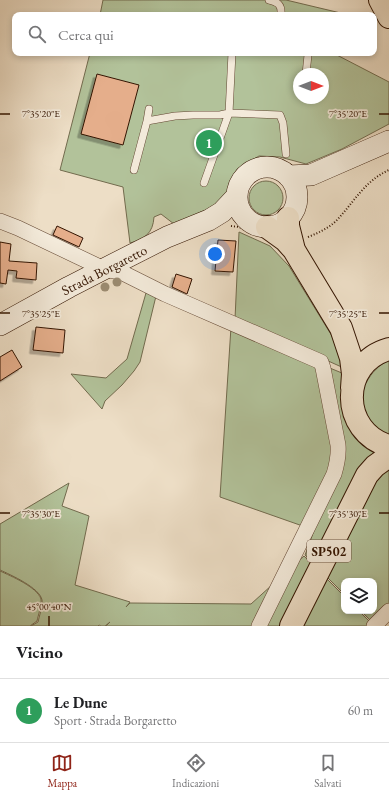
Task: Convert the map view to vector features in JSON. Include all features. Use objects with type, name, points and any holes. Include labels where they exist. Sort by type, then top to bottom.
[{"type":"main road","points":[[380,0],[389,17]]},
{"type":"main road","points":[[299,193],[288,226],[341,328],[351,358],[353,374],[352,388]]},
{"type":"main road","points":[[241,225],[298,245]]},
{"type":"main road","points":[[341,328],[362,343],[386,350]]},
{"type":"main road","name":"SP502","points":[[367,475],[366,442],[354,414],[352,388],[355,379],[366,362],[373,356],[386,350]]},
{"type":"main road","name":"SP502","points":[[359,425],[374,440],[389,446]]},
{"type":"main road","name":"SP502","points":[[291,626],[367,475],[375,466],[389,456]]},
{"type":"street","points":[[299,193],[283,172],[274,168],[266,167],[255,169],[243,179],[239,185],[237,196],[241,225],[278,225],[299,193],[389,141]]},
{"type":"street","name":"Strada Borgaretto","points":[[237,196],[222,212],[241,225]]},
{"type":"street","points":[[0,221],[104,269],[123,273],[165,294],[320,362],[323,368],[338,445],[339,454],[337,464],[334,474],[259,626]]},
{"type":"street","name":"Strada Borgaretto","points":[[0,325],[69,287],[168,238],[241,225]]},
{"type":"street","points":[[374,626],[389,611]]},
{"type":"lane","points":[[269,0],[280,5],[282,12]]},
{"type":"lane","points":[[204,183],[229,113],[232,56]]},
{"type":"lane","points":[[307,68],[308,56]]},
{"type":"lane","points":[[134,170],[149,109]]},
{"type":"lane","points":[[147,121],[175,116],[229,113],[280,115],[283,123],[286,154]]},
{"type":"path","points":[[298,245],[323,231],[334,222],[366,186],[380,174],[389,170]]},
{"type":"path","points":[[241,225],[239,227],[241,225]]},
{"type":"green space","points":[[103,0],[286,0],[336,12],[101,12]]},
{"type":"green space","points":[[89,56],[339,56],[389,82],[389,124],[342,149],[306,164],[280,157],[259,156],[237,169],[229,184],[226,201],[174,224],[161,214],[154,217],[150,231],[140,240],[130,243],[123,187],[60,170]]},
{"type":"green space","points":[[263,181],[269,181],[273,182],[280,188],[283,198],[282,205],[276,212],[269,215],[263,215],[259,214],[252,208],[249,201],[249,195],[250,191],[256,184]]},
{"type":"green space","points":[[239,232],[270,246],[289,266],[343,354],[346,369],[235,319]]},
{"type":"green space","points":[[146,293],[156,296],[140,362],[122,385],[105,401],[102,409],[71,374],[106,378],[127,359]]},
{"type":"green space","points":[[231,327],[366,383],[376,370],[389,360],[389,606],[373,623],[364,614],[377,614],[377,578],[341,578],[341,591],[305,555],[314,530],[220,497]]},
{"type":"green space","points":[[69,483],[62,506],[89,516],[75,585],[130,602],[126,607],[130,603],[251,604],[304,556],[341,593],[341,614],[362,614],[372,624],[370,626],[106,626],[110,622],[105,626],[31,626],[38,622],[42,600],[40,595],[31,587],[0,570],[0,524]]},
{"type":"green space","points":[[0,571],[29,586],[39,595],[41,601],[37,621],[30,626],[0,626]]},
{"type":"building","points":[[97,74],[139,85],[123,145],[81,134]]},
{"type":"building","points":[[57,226],[83,238],[79,247],[53,235]]},
{"type":"building","points":[[218,240],[236,241],[233,272],[215,271]]},
{"type":"building","points":[[0,242],[11,244],[9,261],[37,263],[36,280],[16,278],[17,271],[8,270],[6,284],[0,283]]},
{"type":"building","points":[[176,274],[192,279],[187,294],[172,287]]},
{"type":"building","points":[[36,327],[65,330],[63,353],[33,350]]},
{"type":"building","points":[[12,350],[22,367],[0,381],[0,357]]},
{"type":"place","name":"Le Dune","points":[[209,143]]}]
